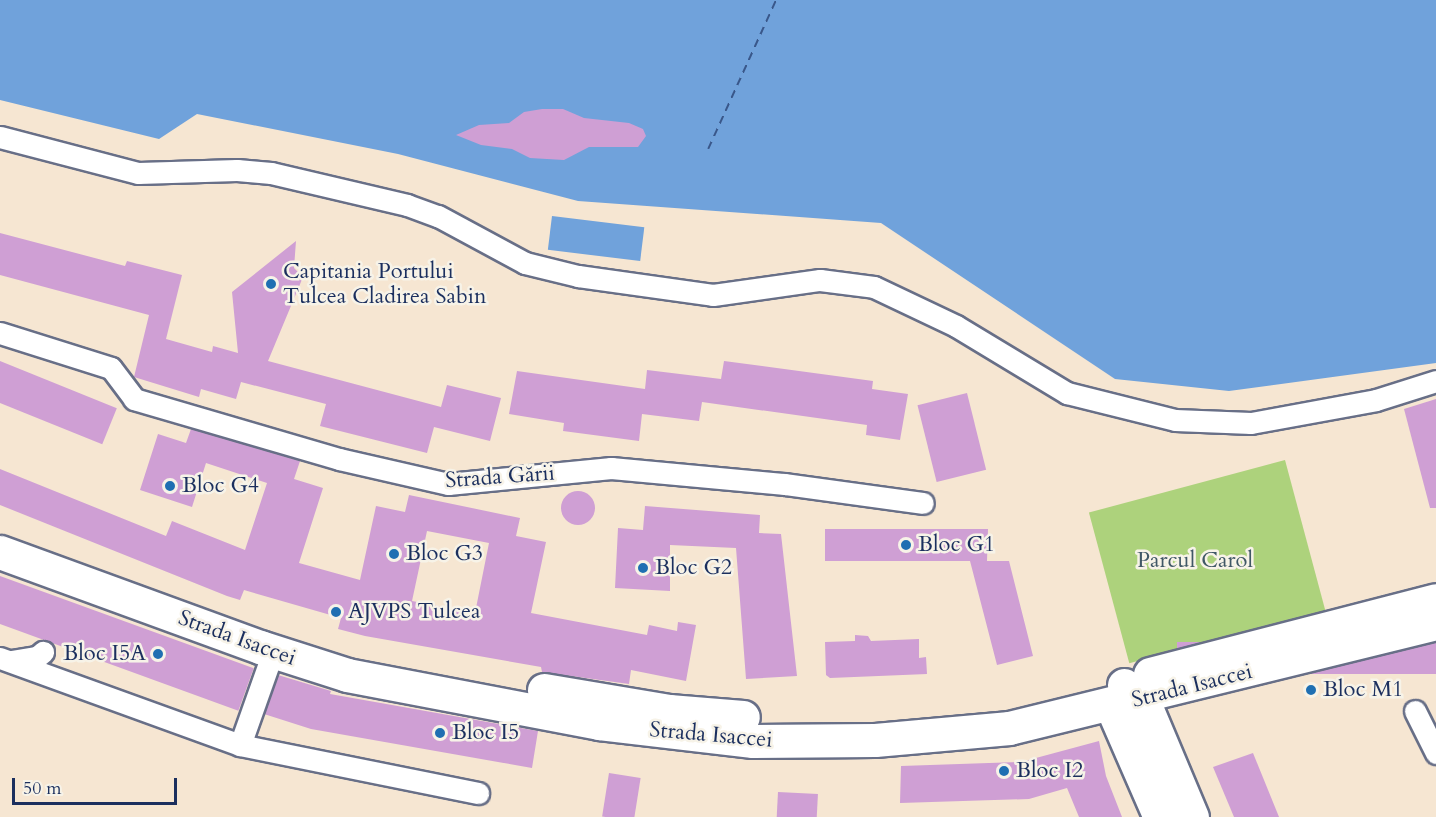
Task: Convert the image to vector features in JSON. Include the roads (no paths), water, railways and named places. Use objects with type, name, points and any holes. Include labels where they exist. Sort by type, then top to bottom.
[{"type":"main road","name":"Strada Isaccei","points":[[0,531],[260,627],[352,655],[669,711],[770,718],[874,718],[1119,693],[1172,668],[1436,600]]},
{"type":"main road","name":"Strada Isaccei","points":[[0,552],[273,652],[347,675],[506,706],[669,734],[753,741],[875,740],[1010,728],[1119,693],[1436,623]]},
{"type":"main road","points":[[1119,693],[1160,817]]},
{"type":"main road","points":[[1119,693],[1192,817]]},
{"type":"street","points":[[0,137],[138,173],[237,170],[271,173],[407,206],[438,216],[525,263],[578,276],[713,295],[820,280],[874,287],[956,326],[1067,393],[1095,404],[1175,420],[1251,423],[1376,400],[1436,381]]},
{"type":"street","name":"Strada Gării","points":[[0,333],[111,368],[134,399],[339,459],[448,484],[611,468],[785,484],[923,502]]},
{"type":"street","points":[[3,662],[37,657],[44,652]]},
{"type":"street","points":[[240,745],[273,652]]},
{"type":"street","points":[[3,662],[240,745],[478,793]]},
{"type":"street","points":[[1415,711],[1436,753]]},
{"type":"water","points":[[0,0],[1436,0],[1436,363],[1229,391],[1115,379],[881,223],[578,201],[398,154],[197,114],[159,139],[0,100]]},
{"type":"water","points":[[552,216],[644,227],[640,261],[548,250]]},
{"type":"place","name":"Capitania Portului Tulcea Cladirea Sabin","points":[[271,284]]},
{"type":"place","name":"Bloc G4","points":[[170,486]]},
{"type":"place","name":"Bloc G1","points":[[906,545]]},
{"type":"place","name":"Bloc G3","points":[[394,554]]},
{"type":"place","name":"Bloc G2","points":[[643,568]]},
{"type":"place","name":"AJVPS Tulcea","points":[[336,612]]},
{"type":"place","name":"Bloc I5A","points":[[158,654]]},
{"type":"place","name":"Bloc M1","points":[[1311,690]]},
{"type":"place","name":"Bloc I5","points":[[440,733]]},
{"type":"place","name":"Bloc I2","points":[[1004,771]]},
{"type":"park label","name":"Parcul Carol","points":[[1195,561]]}]
